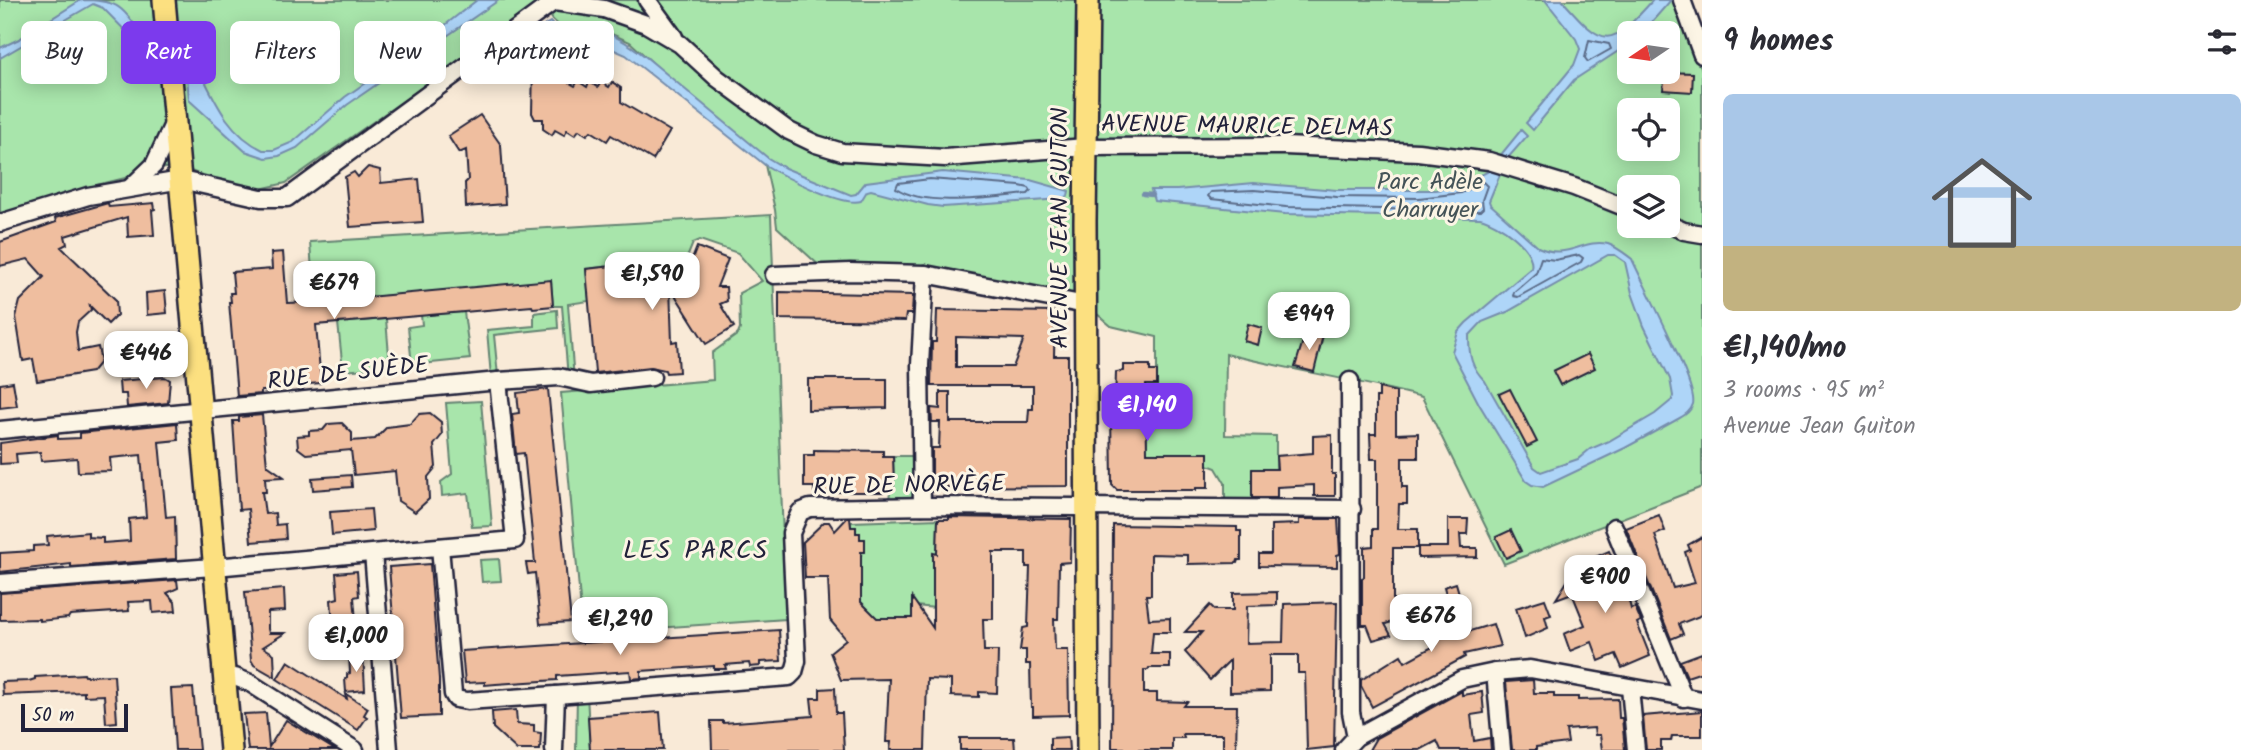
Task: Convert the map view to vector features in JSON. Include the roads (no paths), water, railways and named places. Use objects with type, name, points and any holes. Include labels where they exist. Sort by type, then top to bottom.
[{"type":"main road","points":[[164,0],[203,412],[231,750]]},
{"type":"main road","name":"AVENUE JEAN GUITON","points":[[1088,0],[1088,750]]},
{"type":"street","name":"AVENUE MAURICE DELMAS","points":[[647,0],[680,44],[717,78],[789,131],[816,144],[842,152],[945,158],[1086,148],[1285,146],[1418,152],[1489,161],[1574,187],[1617,204]]},
{"type":"street","points":[[1682,0],[1702,55]]},
{"type":"street","points":[[0,223],[88,196],[181,180],[261,198],[287,198],[555,1]]},
{"type":"street","name":"AVENUE MAURICE DELMAS","points":[[555,1],[615,13],[646,24],[680,44]]},
{"type":"street","points":[[131,187],[154,165],[175,119]]},
{"type":"street","points":[[1680,229],[1702,234]]},
{"type":"street","points":[[774,275],[850,272],[925,274],[1086,305]]},
{"type":"street","points":[[922,506],[920,365],[925,274]]},
{"type":"street","name":"RUE DE SUÈDE","points":[[0,430],[498,381],[559,377],[591,384],[652,377]]},
{"type":"street","points":[[0,583],[515,540],[498,381]]},
{"type":"street","points":[[1350,381],[1351,712],[1356,737]]},
{"type":"street","name":"RUE DE NORVÈGE","points":[[556,695],[782,680],[789,677],[797,661],[791,533],[800,512],[818,507],[1352,509]]},
{"type":"street","points":[[1614,527],[1684,698]]},
{"type":"street","points":[[440,547],[452,688],[456,699],[467,701],[556,695],[554,750]]},
{"type":"street","points":[[373,553],[389,750]]},
{"type":"street","points":[[1344,750],[1356,737],[1462,679],[1494,672],[1530,669],[1702,700]]},
{"type":"street","points":[[1494,672],[1502,750]]},
{"type":"street","points":[[225,677],[235,677],[250,683],[355,750]]},
{"type":"street","points":[[1630,688],[1636,750]]},
{"type":"water","points":[[81,0],[109,3],[122,10],[132,21],[121,21],[121,26],[103,8],[93,4],[64,21],[48,21]]},
{"type":"water","points":[[477,0],[499,0],[469,21],[460,21],[460,27],[446,37],[446,24]]},
{"type":"water","points":[[1545,0],[1562,0],[1588,28],[1598,34],[1607,37],[1617,33],[1617,52],[1574,80],[1533,130],[1526,123],[1574,65],[1580,49],[1576,39]]},
{"type":"water","points":[[1653,0],[1671,0],[1653,21],[1633,21]]},
{"type":"water","points":[[614,36],[646,57],[768,158],[785,168],[851,195],[856,194],[866,182],[943,172],[1030,180],[1069,191],[1068,196],[1062,199],[943,207],[871,190],[867,191],[861,201],[852,202],[827,195],[765,165],[626,55],[614,50]]},
{"type":"water","points":[[21,38],[21,46],[0,58],[0,48]]},
{"type":"water","points":[[188,84],[207,84],[227,120],[237,132],[263,150],[274,150],[293,142],[364,84],[377,84],[347,105],[297,148],[266,158],[245,151],[189,100]]},
{"type":"water","points":[[1521,130],[1527,136],[1506,160],[1490,204],[1538,247],[1548,251],[1566,251],[1599,243],[1617,248],[1632,259],[1679,356],[1692,394],[1692,407],[1683,416],[1625,448],[1543,487],[1526,481],[1479,404],[1452,352],[1458,332],[1466,323],[1531,268],[1528,252],[1505,230],[1480,218],[1285,214],[1154,201],[1151,190],[1254,183],[1337,190],[1436,190],[1460,186],[1487,172]],"holes":[[[1608,255],[1615,255],[1625,262],[1632,293],[1644,326],[1670,379],[1672,400],[1655,414],[1590,449],[1578,459],[1541,472],[1534,467],[1474,366],[1470,355],[1469,336],[1482,322],[1507,312]]]},
{"type":"waterway","points":[[1143,194],[1152,195]]},
{"type":"district","name":"LES PARCS","points":[[696,551]]},
{"type":"park label","name":"Parc Adèle Charruyer","points":[[1430,196]]}]
